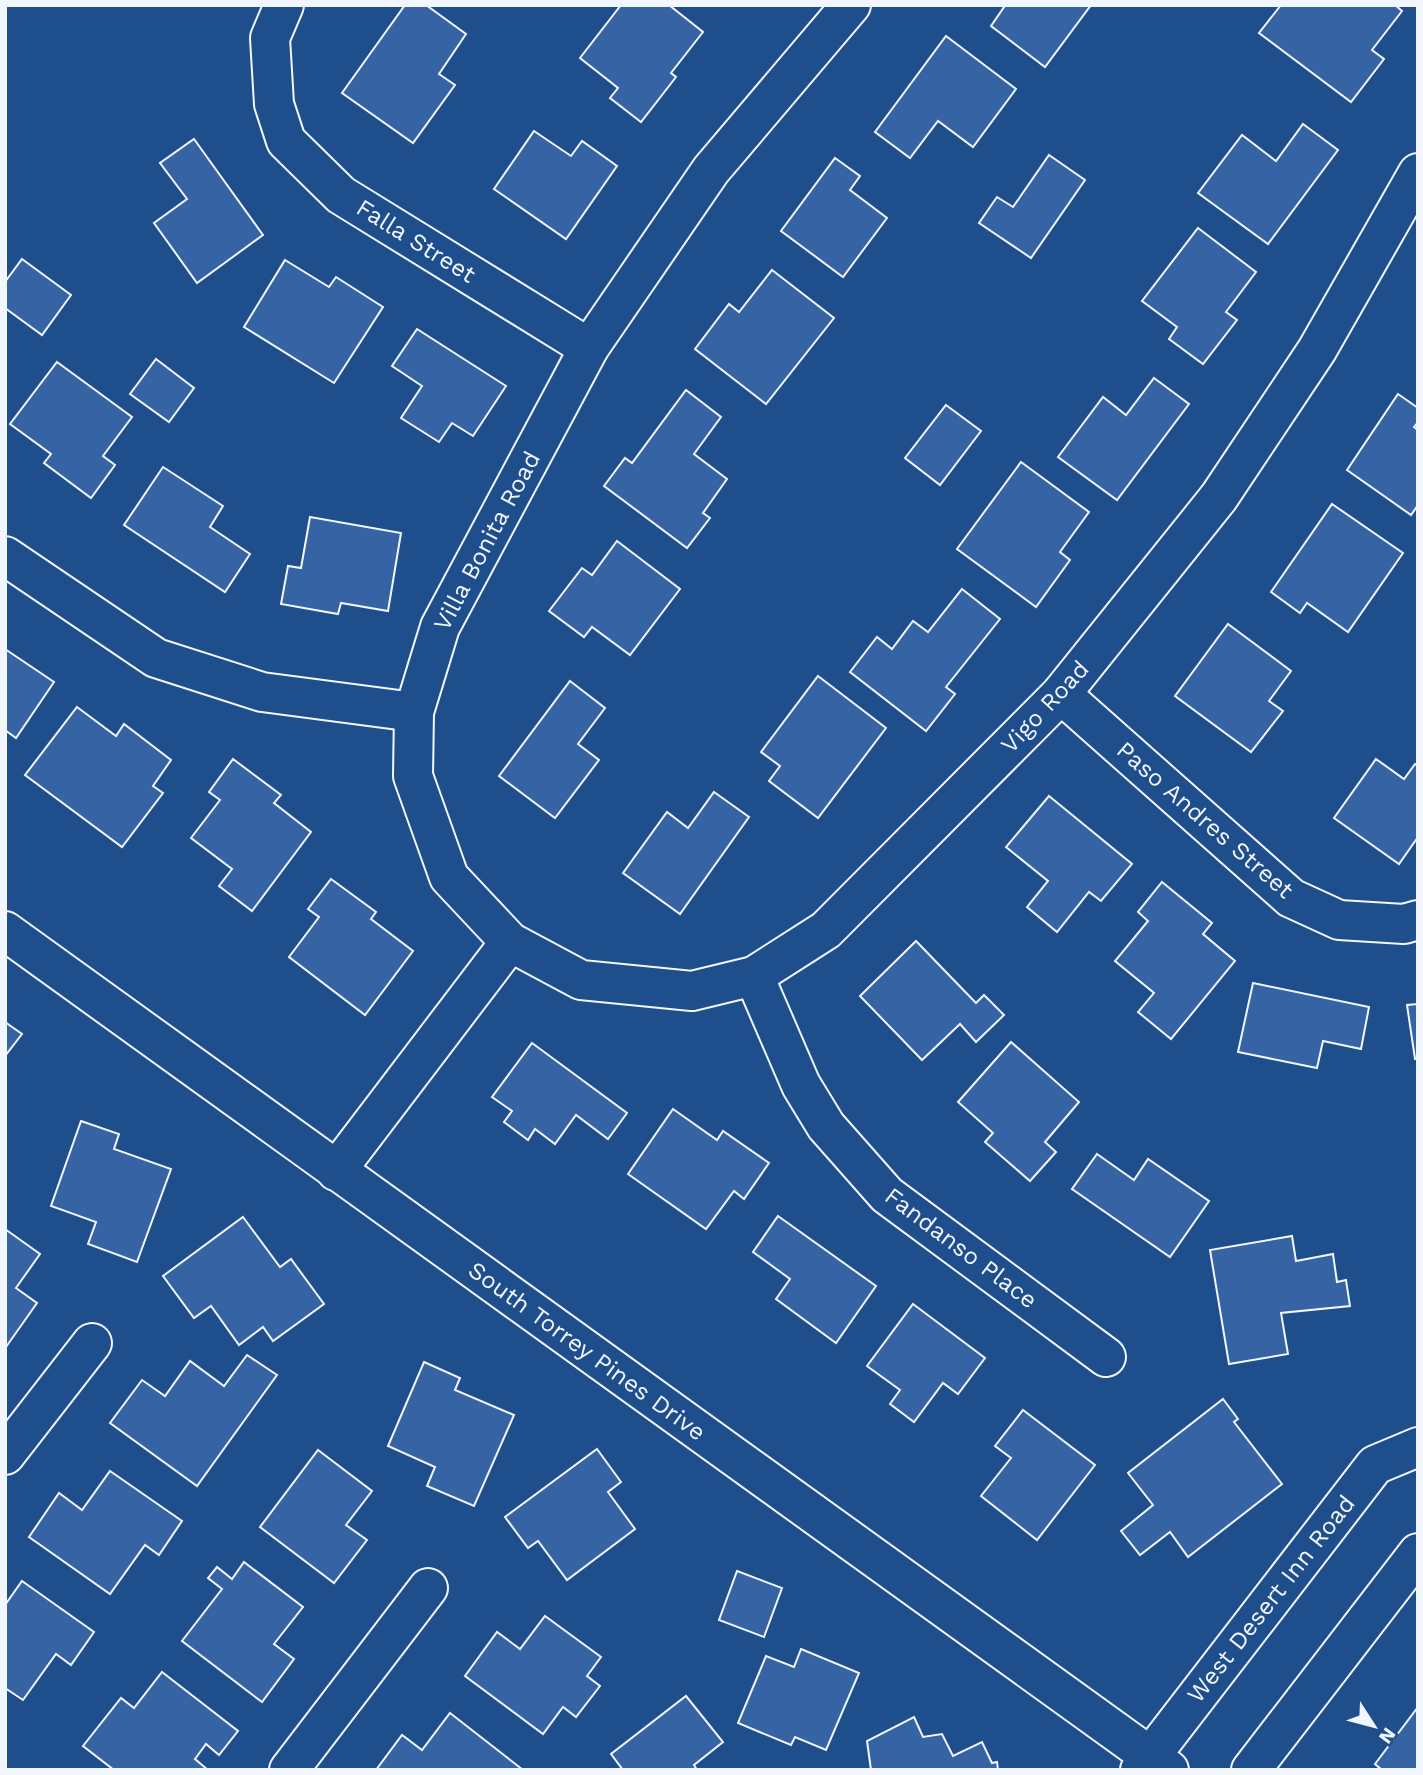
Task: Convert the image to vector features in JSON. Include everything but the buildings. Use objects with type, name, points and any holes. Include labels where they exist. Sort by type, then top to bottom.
[{"type":"street","name":"Falla Street","points":[[284,5],[270,38],[274,104],[286,141],[341,195],[589,348]]},
{"type":"street","name":"Villa Bonita Road","points":[[510,942],[449,877],[413,776],[414,712],[440,627],[589,348],[711,170],[851,5]]},
{"type":"street","name":"Vigo Road","points":[[510,942],[581,979],[692,991],[754,976],[826,930],[1061,694],[1219,498],[1317,350],[1418,173]]},
{"type":"street","points":[[5,556],[156,658],[262,692],[414,712]]},
{"type":"street","name":"Paso Andres Street","points":[[1061,694],[1291,898],[1339,920],[1411,922]]},
{"type":"street","name":"South Torrey Pines Drive","points":[[5,931],[1153,1765]]},
{"type":"street","points":[[336,1171],[510,942]]},
{"type":"street","name":"Fandanso Place","points":[[754,976],[801,1085],[826,1126],[887,1195],[1107,1357]]},
{"type":"street","points":[[5,1455],[92,1343]]},
{"type":"street","name":"West Desert Inn Road","points":[[1153,1765],[1374,1465],[1418,1447]]},
{"type":"street","points":[[1251,1770],[1418,1553]]},
{"type":"street","points":[[289,1770],[428,1588]]}]
